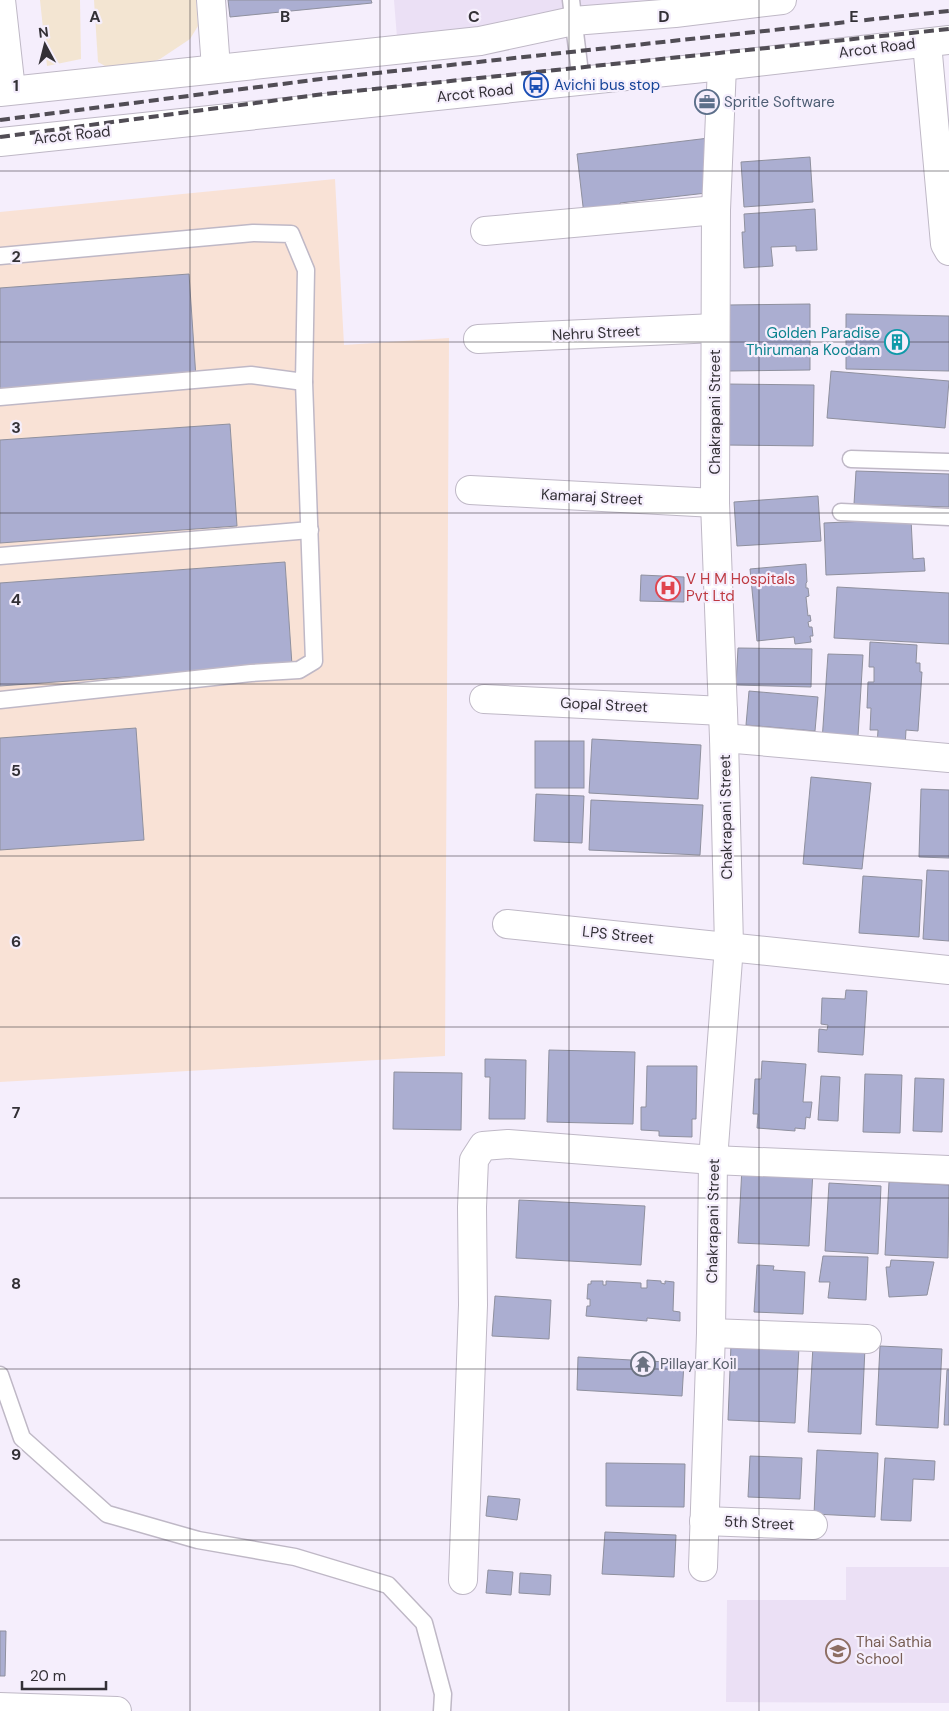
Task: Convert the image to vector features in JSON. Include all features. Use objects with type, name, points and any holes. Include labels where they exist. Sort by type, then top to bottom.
[{"type":"street","points":[[1,0],[5,91],[480,41],[572,11],[782,0]]},
{"type":"street","points":[[211,0],[216,68]]},
{"type":"street","points":[[935,50],[945,244],[949,251]]},
{"type":"street","name":"Arcot Road","points":[[0,142],[722,66],[935,50]]},
{"type":"street","name":"Chakrapani Street","points":[[703,1567],[711,1333],[713,1160],[729,946],[724,738],[715,503],[716,210],[722,66]]},
{"type":"street","points":[[485,231],[716,210]]},
{"type":"street","name":"Nehru Street","points":[[478,339],[715,328]]},
{"type":"street","name":"Kamaraj Street","points":[[470,490],[715,503]]},
{"type":"street","name":"Gopal Street","points":[[484,699],[723,711]]},
{"type":"street","points":[[724,738],[949,758]]},
{"type":"street","name":"LPS Street","points":[[507,924],[949,970]]},
{"type":"street","points":[[463,1580],[474,1305],[472,1207],[474,1160],[482,1146],[508,1144],[713,1160],[949,1170]]},
{"type":"street","points":[[711,1333],[867,1339]]},
{"type":"street","name":"5th Street","points":[[704,1521],[814,1526]]},
{"type":"street","points":[[0,1707],[117,1711]]},
{"type":"lane","points":[[572,11],[581,81]]},
{"type":"lane","points":[[0,256],[253,233],[291,234],[306,270],[304,382],[314,661],[299,670],[251,673],[0,700]]},
{"type":"lane","points":[[0,397],[252,375],[304,382]]},
{"type":"lane","points":[[851,459],[949,462]]},
{"type":"lane","points":[[841,512],[949,516]]},
{"type":"lane","points":[[0,556],[310,530]]},
{"type":"lane","points":[[0,1375],[22,1438],[107,1514],[198,1540],[295,1557],[388,1585],[424,1623],[443,1694],[442,1711]]},
{"type":"shaded area","points":[[40,0],[80,0],[81,59],[47,66]]},
{"type":"shaded area","points":[[94,0],[196,0],[198,26],[190,39],[160,59],[119,74],[98,62]]},
{"type":"shaded area","points":[[394,0],[689,0],[692,26],[398,50]]},
{"type":"shaded area","points":[[335,179],[344,345],[449,338],[445,1056],[0,1082],[0,212]]},
{"type":"shaded area","name":"Thai Sathia School","points":[[846,1567],[949,1567],[949,1703],[726,1702],[727,1600],[846,1600]]},
{"type":"building","points":[[228,0],[371,0],[372,3],[230,17]]},
{"type":"building","points":[[709,138],[715,192],[620,203],[621,210],[584,215],[577,154]]},
{"type":"building","points":[[810,157],[813,202],[744,207],[741,162]]},
{"type":"building","points":[[815,209],[817,250],[796,251],[796,246],[771,247],[773,266],[744,268],[742,232],[745,232],[744,214]]},
{"type":"building","points":[[189,274],[196,378],[0,392],[0,288]]},
{"type":"building","points":[[810,304],[810,370],[728,371],[728,305]]},
{"type":"building","name":"Golden Paradise Thirumana Koodam","points":[[846,314],[949,316],[949,371],[846,369]]},
{"type":"building","points":[[831,371],[949,381],[945,428],[827,418]]},
{"type":"building","points":[[725,384],[814,385],[813,446],[724,445]]},
{"type":"building","points":[[230,424],[237,526],[0,543],[0,440]]},
{"type":"building","points":[[856,471],[949,474],[949,507],[854,504]]},
{"type":"building","points":[[818,496],[821,541],[737,546],[734,502]]},
{"type":"building","points":[[911,519],[913,559],[924,558],[925,571],[826,575],[824,523]]},
{"type":"building","points":[[285,562],[292,665],[0,686],[0,583]]},
{"type":"building","points":[[806,564],[806,588],[808,588],[809,596],[806,597],[808,616],[810,615],[811,621],[808,622],[809,627],[812,627],[813,636],[810,636],[811,642],[795,644],[794,637],[757,641],[750,569]]},
{"type":"building","points":[[641,575],[684,577],[684,602],[640,601]]},
{"type":"building","points":[[837,587],[949,593],[949,644],[834,638]]},
{"type":"building","points":[[870,642],[917,645],[916,663],[920,663],[920,672],[922,672],[918,731],[906,730],[905,748],[877,747],[878,730],[870,730],[871,708],[867,708],[868,682],[874,682],[874,667],[869,667]]},
{"type":"building","points":[[738,648],[812,649],[811,687],[736,685]]},
{"type":"building","points":[[828,654],[863,655],[858,736],[822,741]]},
{"type":"building","points":[[749,691],[818,697],[815,731],[746,725]]},
{"type":"building","points":[[136,728],[144,840],[0,850],[0,738]]},
{"type":"building","points":[[592,739],[701,745],[698,799],[589,793]]},
{"type":"building","points":[[535,741],[584,741],[584,788],[535,788]]},
{"type":"building","points":[[811,777],[871,783],[862,869],[803,864]]},
{"type":"building","points":[[921,789],[949,790],[949,858],[919,857]]},
{"type":"building","points":[[536,794],[584,796],[582,843],[534,841]]},
{"type":"building","points":[[591,800],[703,805],[700,855],[589,850]]},
{"type":"building","points":[[927,870],[949,871],[949,941],[923,939]]},
{"type":"building","points":[[863,876],[922,880],[919,937],[859,933]]},
{"type":"building","points":[[846,990],[867,991],[863,1055],[818,1052],[819,1029],[827,1030],[828,1025],[821,1024],[822,998],[845,999]]},
{"type":"building","points":[[549,1050],[635,1052],[633,1124],[547,1122]]},
{"type":"building","points":[[485,1059],[526,1060],[525,1119],[489,1119],[490,1077],[485,1077]]},
{"type":"building","points":[[762,1061],[806,1064],[803,1102],[812,1102],[810,1118],[806,1117],[805,1129],[795,1128],[795,1131],[757,1128],[758,1114],[753,1114],[755,1079],[761,1079]]},
{"type":"building","points":[[647,1066],[697,1066],[696,1119],[692,1119],[692,1137],[659,1136],[659,1131],[641,1130],[641,1107],[646,1107]]},
{"type":"building","points":[[394,1072],[462,1073],[461,1130],[393,1129]]},
{"type":"building","points":[[865,1074],[902,1075],[900,1133],[863,1132]]},
{"type":"building","points":[[821,1076],[840,1077],[838,1121],[818,1120]]},
{"type":"building","points":[[915,1078],[944,1079],[942,1132],[913,1131]]},
{"type":"building","points":[[742,1167],[813,1170],[809,1246],[738,1243]]},
{"type":"building","points":[[889,1182],[949,1185],[948,1258],[885,1255]]},
{"type":"building","points":[[829,1183],[881,1186],[878,1254],[825,1251]]},
{"type":"building","points":[[519,1200],[645,1206],[641,1265],[516,1258]]},
{"type":"building","points":[[823,1256],[868,1257],[866,1300],[828,1298],[830,1282],[819,1282]]},
{"type":"building","points":[[891,1260],[934,1262],[927,1295],[889,1297],[886,1267],[890,1267]]},
{"type":"building","points":[[757,1265],[774,1266],[773,1270],[805,1272],[803,1314],[754,1312]]},
{"type":"building","points":[[647,1280],[661,1281],[661,1283],[665,1284],[665,1281],[674,1282],[673,1311],[680,1312],[680,1321],[647,1318],[647,1321],[586,1316],[587,1306],[590,1306],[590,1299],[587,1299],[588,1284],[591,1284],[591,1281],[603,1281],[603,1285],[606,1285],[606,1281],[641,1283],[641,1288],[647,1288]]},
{"type":"building","points":[[495,1296],[551,1300],[549,1339],[492,1336]]},
{"type":"building","points":[[731,1344],[799,1347],[795,1423],[728,1420]]},
{"type":"building","points":[[813,1346],[865,1348],[861,1434],[808,1432]]},
{"type":"building","points":[[880,1346],[942,1349],[938,1428],[876,1425]]},
{"type":"building","points":[[578,1357],[684,1363],[682,1396],[577,1390]]},
{"type":"building","points":[[947,1370],[949,1370],[949,1425],[944,1425]]},
{"type":"building","points":[[817,1450],[878,1453],[875,1517],[814,1514]]},
{"type":"building","points":[[750,1456],[802,1458],[800,1499],[748,1497]]},
{"type":"building","points":[[885,1458],[935,1461],[934,1480],[913,1479],[911,1521],[881,1520]]},
{"type":"building","points":[[606,1463],[685,1464],[684,1507],[606,1506]]},
{"type":"building","points":[[488,1496],[520,1499],[517,1520],[486,1516]]},
{"type":"building","points":[[605,1532],[676,1535],[674,1577],[602,1574]]},
{"type":"building","points":[[488,1570],[513,1572],[511,1595],[486,1593]]},
{"type":"building","points":[[520,1573],[551,1575],[550,1595],[519,1593]]},
{"type":"building","points":[[0,1631],[6,1631],[5,1676],[0,1676]]},
{"type":"railway","points":[[0,120],[321,79],[949,11]]},
{"type":"railway","points":[[0,137],[316,95],[949,29]]},
{"type":"place","name":"Avichi bus stop","points":[[536,85]]},
{"type":"place","name":"Spritle Software","points":[[707,102]]},
{"type":"place","name":"Golden Paradise Thirumana Koodam","points":[[897,342]]},
{"type":"place","name":"V H M Hospitals Pvt Ltd","points":[[668,588]]},
{"type":"place","name":"Pillayar Koil","points":[[643,1364]]},
{"type":"place","name":"Thai Sathia School","points":[[838,1651]]}]
